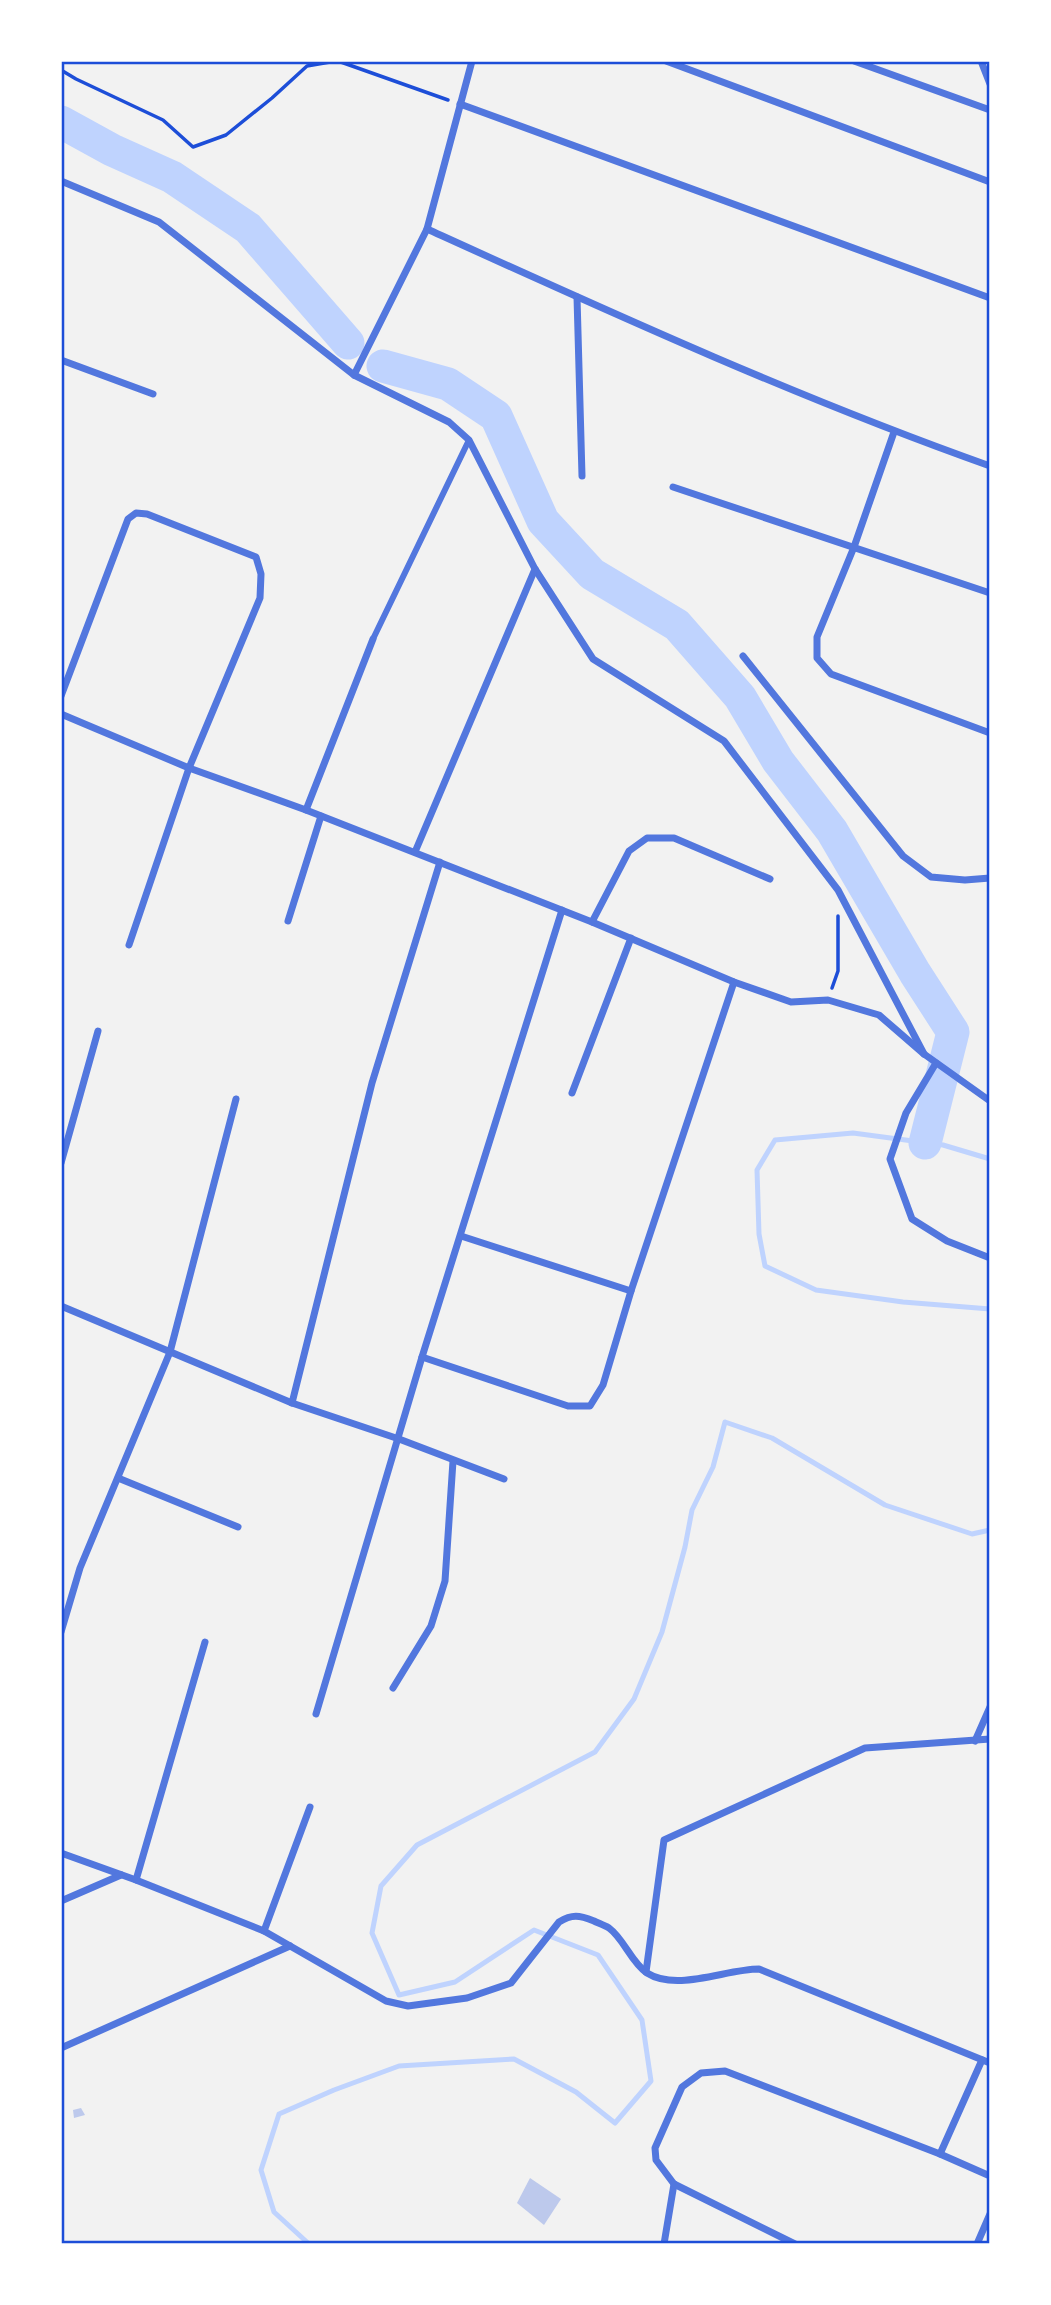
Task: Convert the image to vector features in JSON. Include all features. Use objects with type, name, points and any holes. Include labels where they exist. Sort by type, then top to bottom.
[{"type":"street","points":[[354,375],[427,229],[472,61]]},
{"type":"street","points":[[666,61],[990,182]]},
{"type":"street","points":[[854,61],[990,110]]},
{"type":"street","points":[[981,61],[990,84]]},
{"type":"street","points":[[460,104],[990,298]]},
{"type":"street","points":[[61,181],[159,222],[354,375],[449,422],[469,440],[536,569],[593,659],[724,741],[838,890],[924,1054]]},
{"type":"street","points":[[427,229],[577,297],[894,432],[990,466]]},
{"type":"street","points":[[577,297],[582,476]]},
{"type":"street","points":[[61,360],[153,394]]},
{"type":"street","points":[[894,432],[854,547],[817,637],[817,658],[831,674],[990,733]]},
{"type":"street","points":[[306,810],[373,639],[469,440]]},
{"type":"street","points":[[673,487],[990,593]]},
{"type":"street","points":[[61,696],[128,519],[136,513],[147,514],[256,557],[261,574],[260,598],[190,768],[129,945]]},
{"type":"street","points":[[415,852],[536,569]]},
{"type":"street","points":[[743,656],[903,856],[931,877],[965,880],[990,878]]},
{"type":"street","points":[[61,714],[190,768],[306,810],[562,910],[734,982],[790,1002],[828,1000],[879,1015],[924,1054],[990,1101]]},
{"type":"street","points":[[288,921],[321,816]]},
{"type":"street","points":[[592,922],[629,851],[648,838],[674,838],[770,879]]},
{"type":"street","points":[[292,1404],[372,1083],[440,862]]},
{"type":"street","points":[[316,1714],[422,1357],[562,910]]},
{"type":"street","points":[[572,1093],[631,938]]},
{"type":"street","points":[[422,1357],[568,1405],[590,1406],[603,1385],[631,1291],[734,982]]},
{"type":"street","points":[[61,1163],[98,1031]]},
{"type":"street","points":[[937,1063],[906,1113],[890,1159],[912,1219],[947,1241],[990,1258]]},
{"type":"street","points":[[61,1632],[80,1568],[170,1352],[236,1099]]},
{"type":"street","points":[[461,1236],[631,1291]]},
{"type":"street","points":[[61,1306],[292,1404],[399,1439],[504,1479]]},
{"type":"street","points":[[393,1688],[432,1626],[445,1581],[453,1461]]},
{"type":"street","points":[[118,1478],[238,1527]]},
{"type":"street","points":[[136,1880],[205,1642]]},
{"type":"street","points":[[975,1741],[990,1707]]},
{"type":"street","points":[[646,1972],[664,1840],[865,1748],[990,1739]]},
{"type":"street","points":[[264,1931],[310,1807]]},
{"type":"street","points":[[61,1853],[264,1931],[386,2001],[408,2006],[467,1998],[511,1983],[559,1922],[579,1915],[609,1928],[646,1972],[663,1980],[677,1981],[759,1969],[986,2062],[940,2154]]},
{"type":"street","points":[[61,1900],[121,1875]]},
{"type":"street","points":[[61,2048],[290,1946]]},
{"type":"street","points":[[794,2244],[674,2184],[656,2160],[655,2147],[682,2087],[701,2073],[725,2071],[990,2176]]},
{"type":"street","points":[[664,2244],[674,2184]]},
{"type":"street","points":[[977,2244],[990,2214]]},
{"type":"path","points":[[61,70],[163,120],[193,147],[226,135],[307,66],[337,61],[460,104]]},
{"type":"path","points":[[828,1000],[838,971],[838,890]]},
{"type":"building","points":[[81,2108],[85,2115],[74,2118],[73,2110]]},
{"type":"building","points":[[530,2178],[561,2199],[544,2225],[517,2203]]},
{"type":"waterway","points":[[61,122],[112,150],[172,177],[248,228],[348,343]]},
{"type":"waterway","points":[[383,366],[448,384],[496,416],[543,521],[592,574],[677,625],[740,697],[778,761],[832,831],[915,973],[953,1032],[925,1143]]},
{"type":"waterway","points":[[990,1159],[943,1145],[853,1133],[775,1140],[757,1170],[759,1234],[765,1266],[816,1290],[903,1302],[990,1309]]},
{"type":"waterway","points":[[309,2244],[274,2212],[261,2170],[279,2114],[399,2066],[514,2059],[576,2092],[615,2123],[651,2081],[642,2020],[598,1955],[534,1930],[455,1982],[399,1995],[372,1933],[381,1886],[417,1845],[595,1752],[634,1699],[662,1632],[692,1510],[713,1467],[725,1422],[772,1438],[885,1505],[972,1534],[990,1530]]}]
